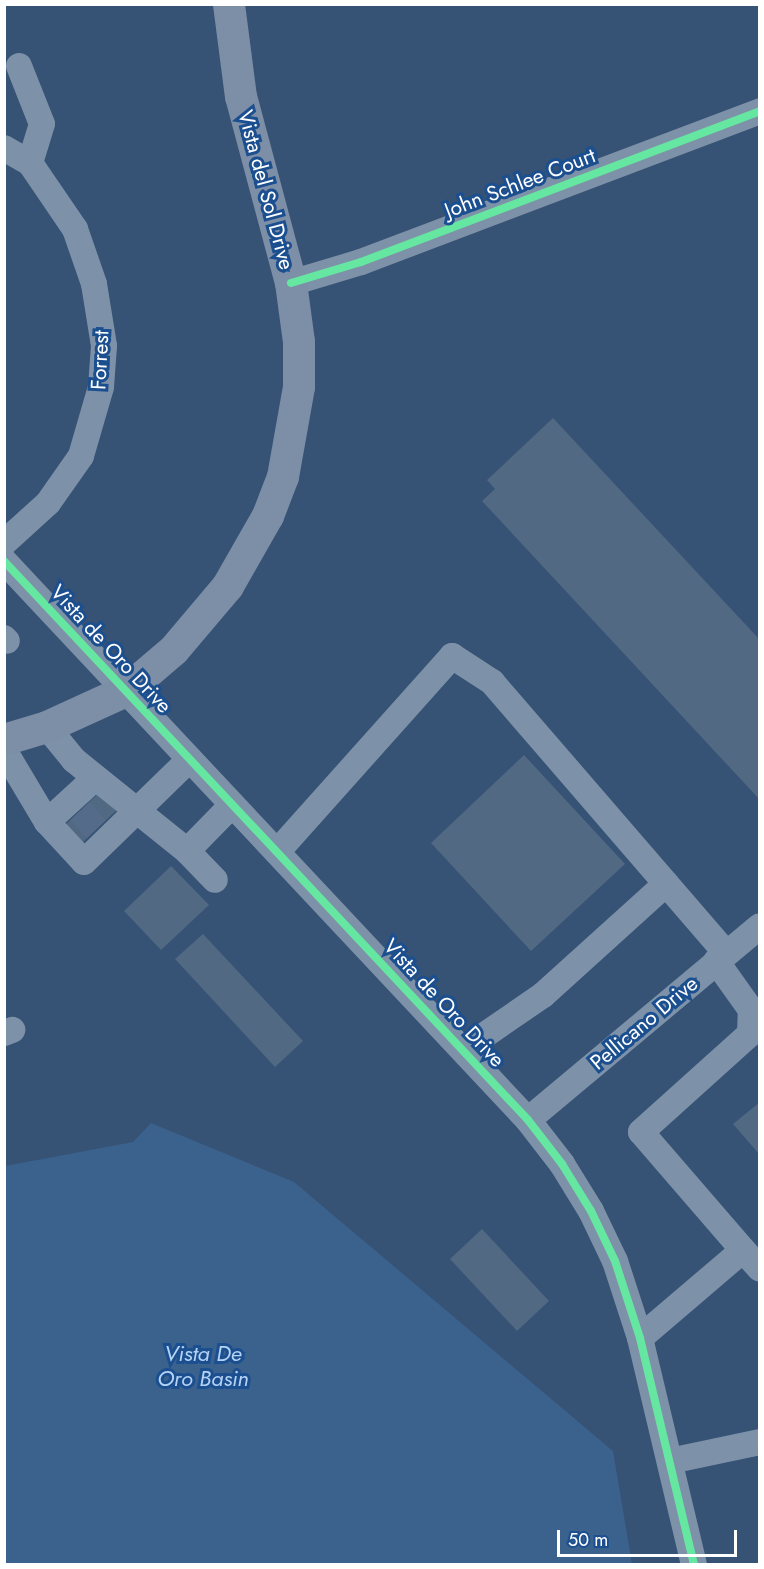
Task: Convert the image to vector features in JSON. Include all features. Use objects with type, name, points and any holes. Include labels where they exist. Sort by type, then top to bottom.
[{"type":"main road","name":"Vista del Sol Drive","points":[[4,740],[47,726],[126,691],[195,628],[228,586],[268,516],[291,443],[299,387],[299,342],[291,283],[241,98],[229,4]]},
{"type":"street","points":[[4,148],[30,163],[42,124],[19,66]]},
{"type":"street","name":"John Schlee Court","points":[[291,283],[361,262],[759,111]]},
{"type":"street","name":"Forrest","points":[[4,543],[28,524],[69,476],[92,428],[102,367],[103,323],[75,229],[30,163]]},
{"type":"street","name":"Vista de Oro Drive","points":[[4,561],[528,1120],[591,1211],[615,1261],[640,1338],[694,1564]]},
{"type":"street","points":[[278,852],[452,656],[492,682],[666,884],[721,957],[755,1007],[750,1034],[640,1132],[751,1259],[640,1338]]},
{"type":"street","points":[[47,726],[95,778],[187,851],[215,880]]},
{"type":"street","points":[[4,750],[47,822],[84,862],[95,778]]},
{"type":"street","points":[[47,822],[88,821],[139,812],[189,760]]},
{"type":"street","points":[[187,851],[232,805]]},
{"type":"street","points":[[463,1050],[543,995],[666,884]]},
{"type":"street","name":"Pellicano Drive","points":[[528,1120],[759,926]]},
{"type":"street","points":[[670,1461],[759,1442]]},
{"type":"water","name":"Vista De Oro Basin","points":[[151,1123],[294,1182],[613,1451],[632,1564],[5,1564],[5,1166],[133,1142]]},
{"type":"building","points":[[553,418],[760,640],[760,800],[482,501],[495,489],[487,480]]},
{"type":"building","points":[[524,755],[625,864],[531,951],[431,843]]},
{"type":"building","points":[[105,787],[122,805],[81,844],[64,826]]},
{"type":"building","points":[[171,866],[209,905],[161,950],[124,911]]},
{"type":"building","points":[[203,934],[303,1041],[275,1067],[175,959]]},
{"type":"building","points":[[760,1102],[760,1155],[733,1124]]},
{"type":"building","points":[[482,1229],[549,1301],[517,1331],[450,1259]]},
{"type":"tunnel","points":[[80,811],[96,829]]},
{"type":"cycle path","points":[[291,283],[361,262],[760,111]]},
{"type":"cycle path","points":[[4,561],[528,1120],[562,1164],[591,1211],[615,1261],[640,1338],[694,1564]]}]
